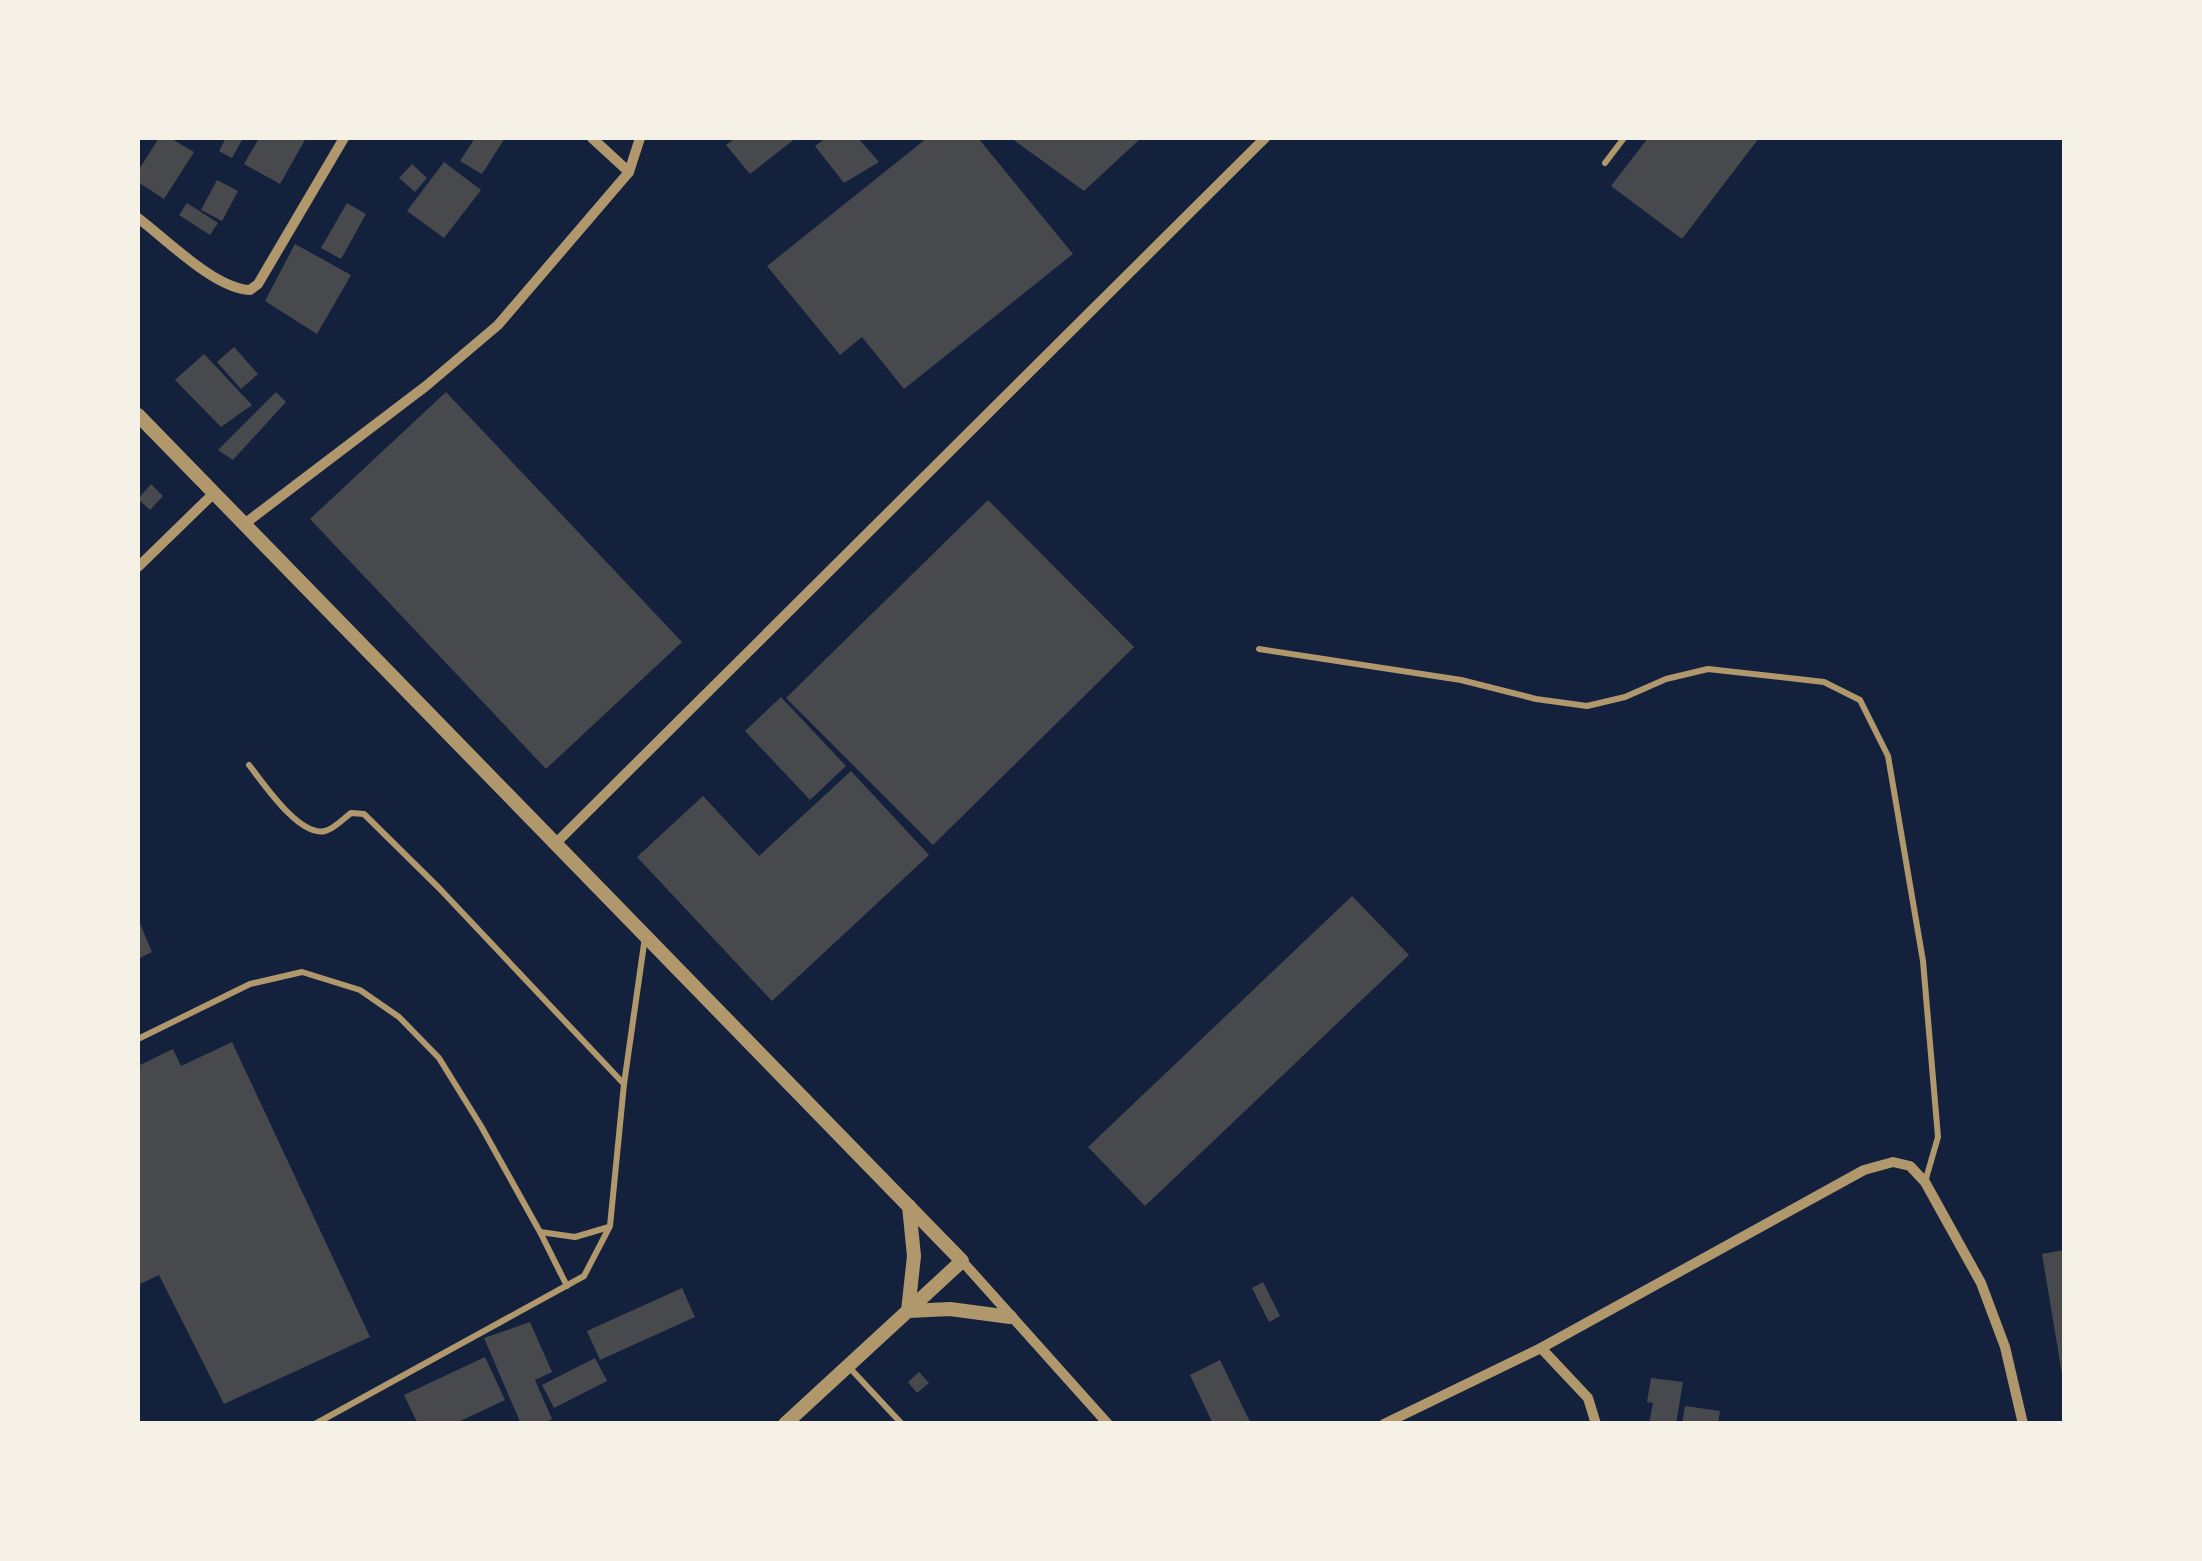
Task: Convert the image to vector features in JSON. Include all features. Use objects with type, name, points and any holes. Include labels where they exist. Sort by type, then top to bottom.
[{"type":"street","points":[[138,218],[207,272],[236,290],[250,290],[258,284],[344,138]]},
{"type":"street","points":[[592,138],[629,172]]},
{"type":"street","points":[[242,525],[426,386],[498,325],[629,172],[640,138]]},
{"type":"street","points":[[554,844],[1265,138]]},
{"type":"street","points":[[138,415],[908,1203],[1108,1424]]},
{"type":"street","points":[[138,568],[214,493]]},
{"type":"street","points":[[1384,1424],[1541,1348],[1864,1170],[1894,1162],[1910,1166],[1925,1182],[1982,1282],[2005,1347],[2023,1424]]},
{"type":"street","points":[[908,1203],[914,1256],[908,1311]]},
{"type":"street","points":[[785,1424],[962,1261]]},
{"type":"street","points":[[908,1311],[950,1309],[1010,1317]]},
{"type":"street","points":[[1541,1348],[1588,1398],[1596,1424]]},
{"type":"lane","points":[[1605,163],[1624,138]]},
{"type":"lane","points":[[1259,649],[1461,680],[1536,699],[1587,706],[1708,669],[1824,682],[1860,700],[1888,756],[1923,961],[1938,1136],[1925,1182]]},
{"type":"lane","points":[[249,765],[293,817],[312,832],[328,831],[351,813],[364,814],[624,1084]]},
{"type":"lane","points":[[315,1424],[584,1276],[610,1226],[624,1084],[645,937]]},
{"type":"lane","points":[[138,1039],[250,984],[302,972],[360,990],[399,1017],[439,1058],[567,1286]]},
{"type":"lane","points":[[540,1232],[575,1237],[610,1226]]},
{"type":"lane","points":[[848,1366],[902,1424]]},
{"type":"building","points":[[159,138],[170,138],[194,152],[164,199],[138,182],[138,171]]},
{"type":"building","points":[[226,138],[243,138],[232,158],[219,151]]},
{"type":"building","points":[[259,138],[306,138],[280,184],[244,164]]},
{"type":"building","points":[[475,138],[505,138],[482,174],[460,161]]},
{"type":"building","points":[[736,138],[796,138],[750,174],[726,145]]},
{"type":"building","points":[[826,138],[858,138],[879,162],[844,183],[815,146]]},
{"type":"building","points":[[927,138],[978,138],[1073,254],[904,389],[862,337],[840,355],[767,266]]},
{"type":"building","points":[[1011,138],[1141,138],[1084,191]]},
{"type":"building","points":[[1648,138],[1759,138],[1682,239],[1611,186]]},
{"type":"building","points":[[444,162],[481,190],[444,238],[407,211]]},
{"type":"building","points":[[412,164],[427,178],[415,192],[399,178]]},
{"type":"building","points":[[217,180],[238,191],[222,221],[201,210]]},
{"type":"building","points":[[187,203],[218,223],[210,235],[179,215]]},
{"type":"building","points":[[347,203],[366,214],[341,259],[321,248]]},
{"type":"building","points":[[295,244],[351,275],[317,334],[265,301]]},
{"type":"building","points":[[234,347],[258,374],[241,389],[217,362]]},
{"type":"building","points":[[204,354],[252,405],[221,427],[175,380]]},
{"type":"building","points":[[276,392],[286,402],[233,460],[218,450]]},
{"type":"building","points":[[446,392],[682,642],[546,769],[310,519]]},
{"type":"building","points":[[151,484],[163,496],[150,510],[138,499]]},
{"type":"building","points":[[988,500],[1134,647],[933,845],[786,698]]},
{"type":"building","points":[[781,697],[846,766],[810,800],[745,731]]},
{"type":"building","points":[[851,771],[929,855],[772,1001],[637,857],[703,796],[759,856]]},
{"type":"building","points":[[1352,896],[1409,955],[1145,1206],[1088,1147]]},
{"type":"building","points":[[138,919],[152,952],[138,959]]},
{"type":"building","points":[[232,1042],[370,1337],[224,1404],[159,1275],[138,1285],[138,1066],[173,1049],[181,1066]]},
{"type":"building","points":[[2064,1250],[2064,1374],[2062,1374],[2042,1254]]},
{"type":"building","points":[[1263,1282],[1280,1316],[1269,1322],[1252,1288]]},
{"type":"building","points":[[682,1288],[695,1317],[600,1360],[587,1331]]},
{"type":"building","points":[[530,1322],[552,1372],[535,1380],[552,1419],[542,1424],[521,1424],[484,1338]]},
{"type":"building","points":[[485,1357],[505,1400],[454,1424],[418,1424],[404,1395]]},
{"type":"building","points":[[595,1358],[607,1381],[554,1408],[542,1385]]},
{"type":"building","points":[[1220,1360],[1251,1424],[1213,1424],[1190,1375]]},
{"type":"building","points":[[919,1372],[929,1383],[917,1393],[908,1382]]},
{"type":"building","points":[[1651,1378],[1683,1382],[1676,1424],[1649,1424],[1653,1403],[1647,1402]]},
{"type":"building","points":[[1685,1406],[1720,1411],[1718,1424],[1682,1424]]}]
